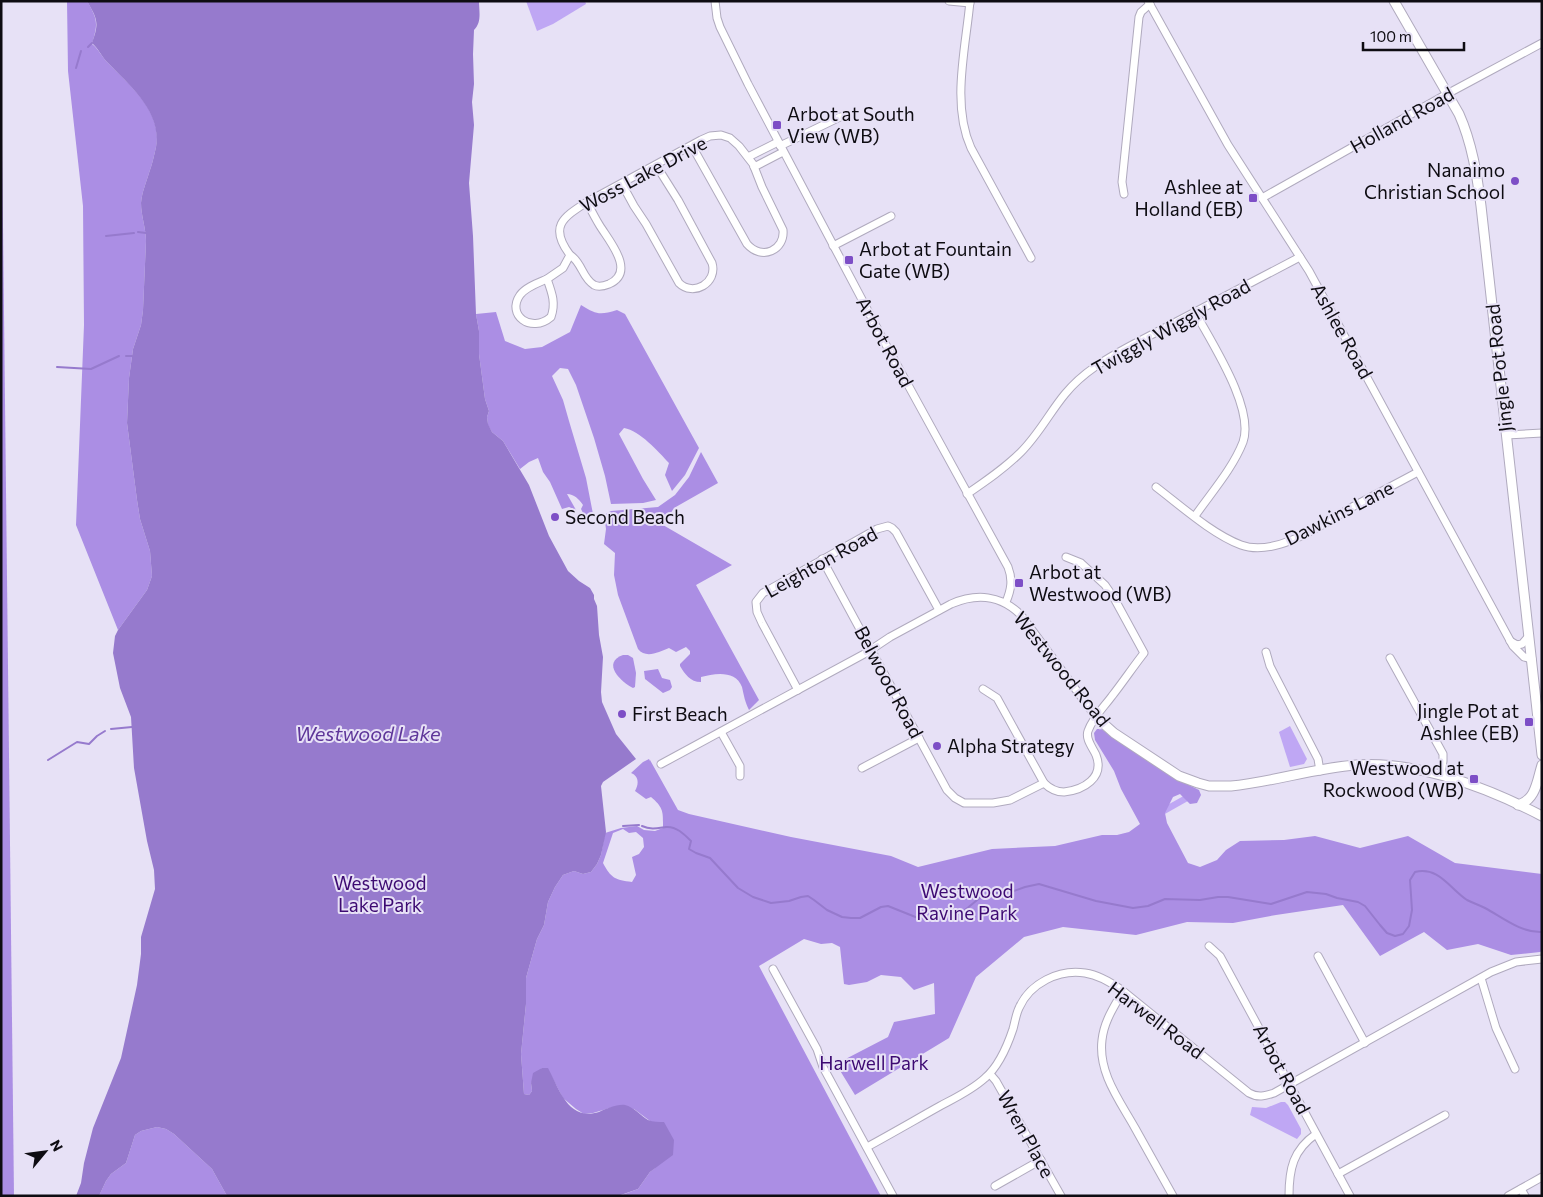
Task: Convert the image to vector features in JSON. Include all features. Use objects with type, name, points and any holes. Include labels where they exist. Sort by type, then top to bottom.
[{"type":"street","points":[[949,1],[970,2],[961,82],[964,130],[971,148],[1030,258]]},
{"type":"street","name":"Jingle Pot Road","points":[[1394,1],[1463,125],[1475,166],[1542,755]]},
{"type":"street","name":"Arbot Road","points":[[714,2],[722,31],[781,147],[922,413],[1010,572],[1012,585],[1006,602]]},
{"type":"street","points":[[1124,194],[1122,182],[1139,17],[1149,2]]},
{"type":"street","name":"Ashlee Road","points":[[1149,2],[1228,145],[1300,257],[1510,641],[1519,653],[1524,657],[1532,659]]},
{"type":"street","name":"Holland Road","points":[[1262,198],[1542,43]]},
{"type":"street","points":[[754,167],[781,147],[840,117]]},
{"type":"street","name":"Woss Lake Drive","points":[[570,255],[562,242],[560,232],[560,226],[569,214],[586,202],[710,136],[721,135],[730,138],[748,157],[754,167],[783,230],[784,236],[782,241],[765,253],[752,250],[692,146]]},
{"type":"street","points":[[748,157],[781,147]]},
{"type":"street","points":[[622,184],[679,283],[687,289],[703,286],[713,274],[712,263],[682,207],[656,165]]},
{"type":"street","points":[[547,280],[554,300],[551,317],[540,324],[529,324],[520,317],[516,302],[521,294],[530,287],[547,280],[563,268],[570,255],[578,261],[588,280],[593,285],[606,285],[619,277],[621,267],[619,258],[586,202]]},
{"type":"street","points":[[834,246],[891,216]]},
{"type":"street","name":"Twiggly Wiggly Road","points":[[967,494],[994,476],[1022,451],[1065,394],[1088,371],[1113,355],[1300,257]]},
{"type":"street","points":[[1195,312],[1242,406],[1245,432],[1236,456],[1195,516]]},
{"type":"street","points":[[1506,435],[1542,433]]},
{"type":"street","name":"Dawkins Lane","points":[[1156,487],[1219,534],[1242,545],[1255,548],[1271,546],[1301,536],[1418,472]]},
{"type":"street","name":"Leighton Road","points":[[798,690],[762,623],[757,612],[756,602],[763,593],[822,559],[877,529],[884,526],[892,528],[940,610]]},
{"type":"street","points":[[983,689],[991,692],[997,698],[1044,783],[1052,790],[1065,792],[1086,786],[1093,780],[1097,773],[1098,763],[1087,734],[1096,717],[1144,653],[1105,585],[1081,563],[1066,557]]},
{"type":"street","name":"Belwood Road","points":[[822,559],[919,738],[948,790],[955,798],[964,803],[993,803],[1010,800],[1044,783]]},
{"type":"street","name":"Westwood Road","points":[[661,764],[871,650],[940,610],[959,600],[977,597],[992,598],[1006,602],[1022,615],[1096,717],[1114,733],[1172,771],[1198,783],[1220,786],[1236,785],[1354,765],[1368,765],[1409,769],[1441,775],[1476,787],[1542,816]]},
{"type":"street","points":[[1510,641],[1516,645],[1522,644],[1529,636]]},
{"type":"street","points":[[1266,652],[1270,666],[1318,759],[1320,771]]},
{"type":"street","points":[[1390,658],[1442,754],[1441,775]]},
{"type":"street","points":[[721,732],[740,766],[740,776]]},
{"type":"street","points":[[862,768],[919,738]]},
{"type":"street","points":[[1518,805],[1526,802],[1532,796],[1542,765]]},
{"type":"street","name":"Arbot Road","points":[[1209,946],[1220,956],[1350,1196]]},
{"type":"street","points":[[1318,956],[1365,1043]]},
{"type":"street","name":"Harwell Road","points":[[867,1147],[962,1094],[990,1074],[1005,1049],[1019,1008],[1026,997],[1033,988],[1042,982],[1062,974],[1087,974],[1104,980],[1123,991],[1252,1094],[1265,1096],[1512,963],[1542,959]]},
{"type":"street","points":[[773,969],[817,1049],[822,1067],[893,1196]]},
{"type":"street","points":[[1482,978],[1496,1028],[1515,1069]]},
{"type":"street","points":[[1123,991],[1112,1009],[1104,1029],[1102,1040],[1103,1063],[1113,1088],[1173,1196]]},
{"type":"street","name":"Wren Place","points":[[990,1074],[996,1081],[1060,1196]]},
{"type":"street","points":[[1338,1174],[1445,1115]]},
{"type":"street","points":[[1289,1196],[1289,1179],[1294,1158],[1308,1140],[1316,1134]]},
{"type":"street","points":[[995,1186],[1041,1160]]},
{"type":"street","points":[[1508,1196],[1523,1192],[1542,1177]]},
{"type":"shaded area","points":[[526,1],[585,1],[586,4],[553,24],[537,31]]},
{"type":"shaded area","points":[[1290,726],[1307,759],[1304,764],[1290,767],[1279,732]]},
{"type":"shaded area","points":[[1189,793],[1195,797],[1156,819],[1153,813]]},
{"type":"shaded area","points":[[1285,1102],[1288,1105],[1301,1129],[1301,1134],[1297,1139],[1250,1115],[1252,1107],[1266,1108]]},
{"type":"green space","points":[[67,1],[87,1],[96,22],[92,44],[143,101],[155,122],[157,134],[156,147],[141,203],[146,241],[143,310],[141,325],[133,349],[129,378],[127,423],[140,519],[150,551],[152,576],[147,590],[118,630],[76,525],[84,325],[83,206],[68,71]]},
{"type":"green space","points":[[1,48],[14,1196],[1,1196]]},
{"type":"green space","points":[[581,305],[599,313],[617,310],[625,314],[699,448],[685,475],[672,491],[665,475],[669,463],[642,437],[624,428],[619,434],[656,500],[643,503],[611,504],[594,438],[576,385],[568,369],[560,368],[552,376],[563,400],[586,478],[593,514],[585,517],[581,509],[583,505],[572,495],[567,494],[576,510],[569,507],[562,509],[538,458],[520,469],[503,441],[492,432],[488,425],[487,417],[489,411],[485,399],[476,314],[496,312],[505,341],[525,349],[542,347],[570,332]]},
{"type":"green space","points":[[701,452],[718,483],[674,508],[663,525],[732,565],[696,585],[759,700],[749,710],[742,687],[730,675],[712,674],[701,677],[701,682],[694,681],[688,677],[680,666],[690,654],[686,647],[676,652],[669,648],[649,654],[645,654],[638,649],[618,595],[614,575],[615,553],[604,544],[606,529],[604,515],[611,511],[658,507],[675,495],[689,477]]},
{"type":"green space","points":[[623,655],[633,658],[636,673],[635,687],[633,688],[619,677],[613,667],[617,658]]},
{"type":"green space","points":[[658,669],[662,678],[670,680],[672,687],[663,693],[645,679],[644,671]]},
{"type":"green space","points":[[1097,729],[1101,729],[1173,777],[1199,790],[1201,795],[1197,803],[1190,804],[1180,794],[1173,797],[1165,813],[1167,823],[1188,863],[1200,867],[1217,860],[1226,850],[1240,841],[1284,840],[1315,836],[1360,848],[1408,836],[1455,863],[1542,874],[1542,951],[1511,955],[1478,944],[1447,950],[1424,932],[1380,956],[1343,905],[1233,923],[1187,922],[1136,935],[1063,927],[1024,937],[976,977],[949,1038],[855,1095],[836,1064],[888,1037],[894,1022],[935,1014],[934,983],[914,990],[901,977],[881,975],[867,982],[844,984],[840,947],[832,943],[821,944],[804,939],[759,966],[881,1196],[619,1196],[638,1189],[655,1168],[650,1121],[634,1109],[613,1107],[584,1114],[563,1098],[547,1068],[542,1068],[531,1083],[532,1091],[529,1095],[524,1094],[521,1054],[526,1004],[526,978],[537,939],[544,925],[548,902],[563,875],[574,871],[583,874],[591,872],[601,855],[605,833],[621,828],[637,826],[644,830],[655,831],[663,828],[661,807],[651,797],[646,799],[635,791],[638,780],[631,773],[643,762],[650,760],[678,810],[791,837],[891,856],[918,867],[992,849],[1055,846],[1102,835],[1117,835],[1129,832],[1140,824],[1121,789],[1114,771],[1095,740],[1094,733]],"holes":[[[623,829],[629,833],[636,832],[643,838],[644,847],[639,854],[632,857],[636,875],[632,882],[614,877],[603,863],[613,833]]]},
{"type":"green space","points":[[157,1127],[166,1129],[174,1134],[212,1169],[227,1196],[99,1196],[111,1174],[126,1163],[135,1135],[141,1131]]},
{"type":"water","name":"Westwood Lake","points":[[87,1],[479,1],[479,20],[474,30],[472,102],[474,125],[469,183],[479,354],[485,399],[489,411],[487,417],[488,424],[492,432],[503,441],[529,485],[549,536],[568,571],[590,588],[594,595],[603,657],[602,702],[616,734],[636,759],[603,782],[601,786],[606,832],[597,864],[591,872],[583,874],[574,871],[563,875],[548,902],[544,925],[537,939],[526,978],[526,1004],[521,1054],[524,1094],[529,1095],[532,1091],[533,1073],[542,1068],[548,1068],[566,1101],[572,1108],[580,1112],[588,1114],[625,1105],[648,1120],[664,1122],[674,1140],[673,1155],[650,1172],[638,1189],[618,1196],[227,1196],[212,1169],[174,1134],[166,1129],[157,1127],[141,1131],[135,1135],[126,1163],[111,1174],[99,1196],[76,1196],[81,1183],[93,1128],[121,1058],[137,985],[141,937],[155,889],[154,870],[134,768],[131,717],[120,688],[113,653],[115,636],[118,630],[147,590],[152,576],[150,551],[140,519],[127,423],[129,378],[133,349],[141,325],[143,310],[146,241],[141,203],[156,147],[157,134],[154,122],[143,101],[92,43],[96,31],[96,22]]},
{"type":"waterway","points":[[88,47],[92,43]]},
{"type":"waterway","points":[[76,68],[81,51]]},
{"type":"waterway","points":[[138,232],[146,233]]},
{"type":"waterway","points":[[106,236],[134,233]]},
{"type":"waterway","points":[[57,367],[91,369],[119,356]]},
{"type":"waterway","points":[[126,356],[132,356]]},
{"type":"waterway","points":[[111,729],[132,727]]},
{"type":"waterway","points":[[48,760],[77,742],[89,744],[105,731]]},
{"type":"waterway","points":[[623,826],[639,825]]},
{"type":"waterway","points":[[642,826],[651,828],[670,827],[680,831],[691,841],[689,849],[710,858],[738,888],[753,897],[771,903],[808,896],[827,910],[842,917],[860,918],[881,907],[888,906],[918,918],[958,914],[982,896],[1011,892],[1039,884],[1096,901],[1133,908],[1148,906],[1165,899],[1200,900],[1218,897],[1271,904],[1307,892],[1326,894],[1358,902],[1365,906],[1387,933],[1395,936],[1403,934],[1409,926],[1412,910],[1410,880],[1415,872],[1423,871],[1438,875],[1467,900],[1512,924],[1534,932],[1542,932]]},
{"type":"place","name":"Arbot at South View (WB)","points":[[777,125]]},
{"type":"place","name":"Nanaimo Christian School","points":[[1515,181]]},
{"type":"place","name":"Ashlee at Holland (EB)","points":[[1253,198]]},
{"type":"place","name":"Arbot at Fountain Gate (WB)","points":[[849,260]]},
{"type":"place","name":"Second Beach","points":[[555,517]]},
{"type":"place","name":"Arbot at Westwood (WB)","points":[[1019,583]]},
{"type":"place","name":"First Beach","points":[[622,714]]},
{"type":"place","name":"Jingle Pot at Ashlee (EB)","points":[[1529,722]]},
{"type":"place","name":"Alpha Strategy","points":[[937,746]]},
{"type":"place","name":"Westwood at Rockwood (WB)","points":[[1474,779]]},
{"type":"park label","name":"Westwood Lake Park","points":[[380,894]]},
{"type":"park label","name":"Westwood Ravine Park","points":[[967,902]]},
{"type":"park label","name":"Harwell Park","points":[[874,1063]]}]
